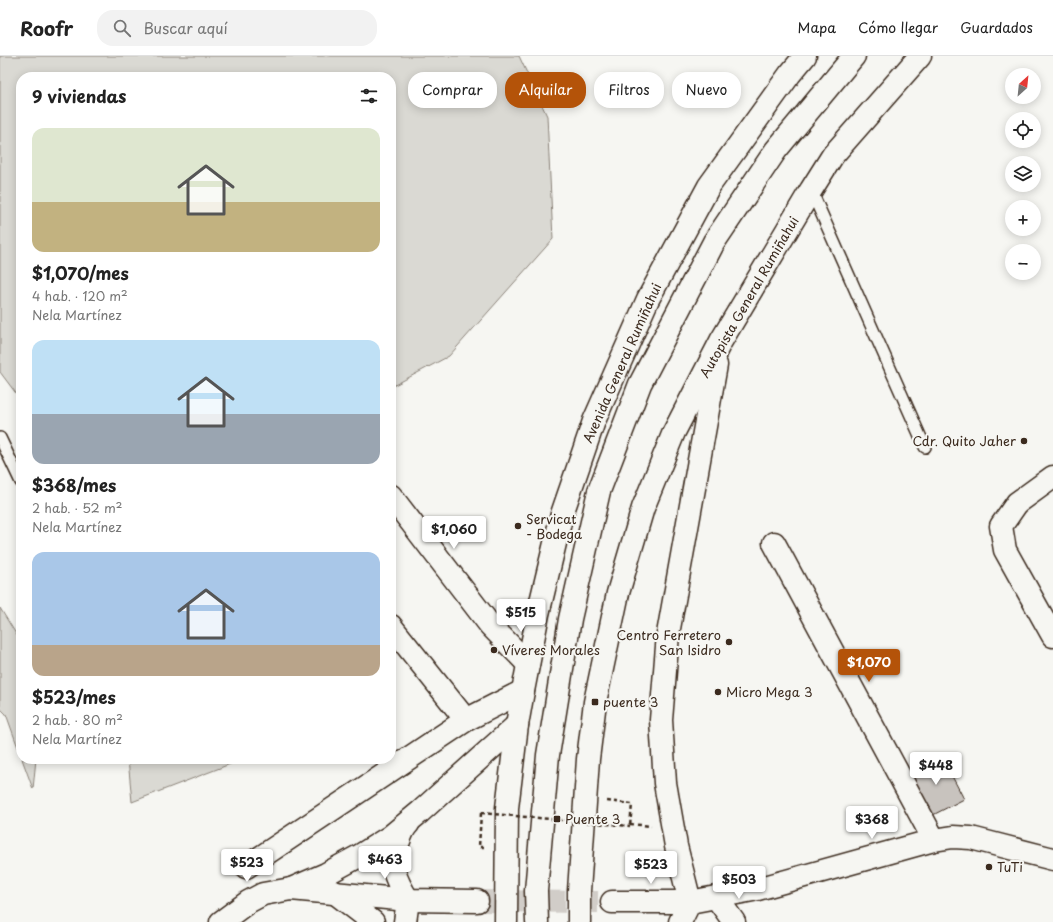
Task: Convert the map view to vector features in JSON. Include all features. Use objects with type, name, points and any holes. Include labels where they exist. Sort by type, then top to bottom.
[{"type":"main road","name":"Avenida General Rumiñahui","points":[[506,922],[507,808],[517,725],[538,614],[562,514],[594,421],[648,299],[709,186],[790,74],[805,56]]},
{"type":"main road","points":[[537,922],[536,891],[548,755],[570,618],[599,491],[640,384],[714,242],[776,150],[854,56]]},
{"type":"main road","name":"Autopista General Rumiñahui","points":[[579,922],[579,891],[589,752],[595,702],[618,593],[643,508],[674,432],[721,341],[811,190],[834,155],[920,56]]},
{"type":"main road","points":[[680,922],[690,902],[676,846],[665,783],[662,720],[668,634],[721,341]]},
{"type":"main road","points":[[1053,477],[1017,503],[1001,526],[1005,550],[1053,636]]},
{"type":"main road","points":[[396,503],[490,625],[528,664]]},
{"type":"main road","points":[[774,543],[934,840]]},
{"type":"main road","points":[[396,632],[466,720]]},
{"type":"main road","points":[[246,867],[466,720],[523,691]]},
{"type":"main road","points":[[221,922],[248,902],[263,894],[291,888],[326,874],[391,836],[517,725]]},
{"type":"main road","points":[[405,922],[408,900],[398,885],[393,870],[394,860],[396,848],[404,829],[420,812]]},
{"type":"main road","points":[[612,902],[690,902],[758,889],[934,840],[953,837],[971,838],[1053,859]]},
{"type":"main road","points":[[291,888],[408,900],[477,901]]},
{"type":"main road","points":[[334,892],[373,922]]},
{"type":"main road","points":[[716,897],[734,922]]},
{"type":"lane","points":[[811,190],[925,447]]},
{"type":"lane","points":[[0,438],[16,472]]},
{"type":"path","points":[[630,824],[632,804]]},
{"type":"path","points":[[479,846],[481,813],[630,826],[630,824],[641,825]]},
{"type":"shaded area","points":[[0,56],[519,56],[526,72],[505,72],[505,108],[543,108],[547,116],[553,239],[449,356],[396,384],[396,72],[16,72],[16,393],[0,372]]},
{"type":"shaded area","points":[[0,608],[16,634],[16,742],[6,714],[0,708]]},
{"type":"shaded area","points":[[24,764],[36,764],[33,789]]},
{"type":"shaded area","points":[[128,764],[230,764],[132,802]]},
{"type":"building","points":[[942,757],[964,799],[931,816],[908,774]]},
{"type":"tunnel","points":[[477,901],[612,902]]},
{"type":"place","name":"Cdr. Quito Jaher","points":[[1024,441]]},
{"type":"place","name":"Servicat - Bodega","points":[[518,526]]},
{"type":"place","name":"Centro Ferretero San Isidro","points":[[729,642]]},
{"type":"place","name":"Víveres Morales","points":[[494,650]]},
{"type":"place","name":"Micro Mega 3","points":[[718,692]]},
{"type":"place","name":"puente 3","points":[[595,702]]},
{"type":"place","name":"Puente 3","points":[[557,819]]},
{"type":"place","name":"TuTi","points":[[989,867]]}]
